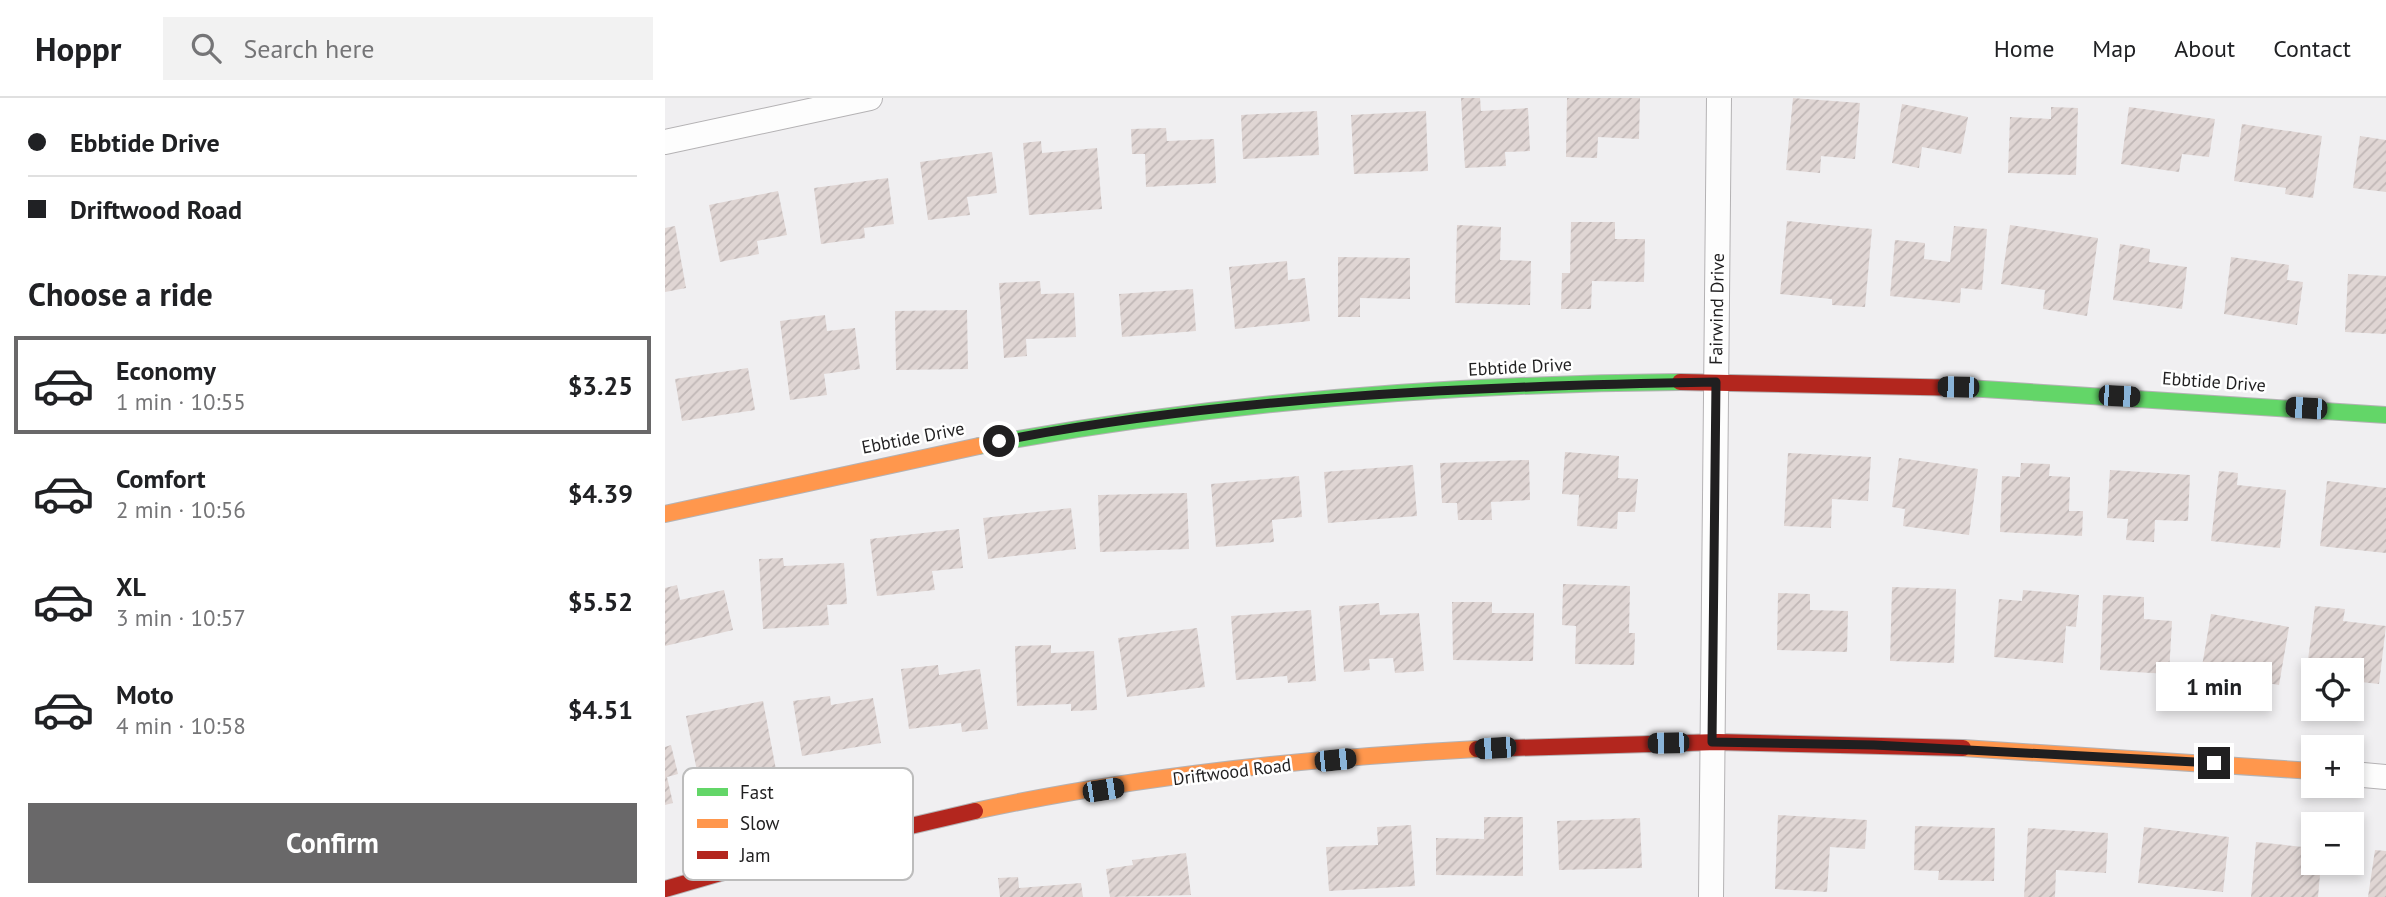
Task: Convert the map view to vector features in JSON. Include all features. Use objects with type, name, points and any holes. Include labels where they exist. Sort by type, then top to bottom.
[{"type":"street","points":[[665,142],[870,98]]},
{"type":"street","name":"Fairwind Drive","points":[[1711,897],[1719,98]]},
{"type":"street","name":"Ebbtide Drive","points":[[665,514],[839,472],[1025,436],[1192,412],[1399,392],[1548,384],[1716,382],[1958,387],[2199,400],[2386,415]]},
{"type":"street","name":"Driftwood Road","points":[[913,826],[1004,806],[1202,774],[1361,757],[1521,746],[1712,742],[2111,756],[2301,770]]},
{"type":"street","points":[[2364,775],[2386,777]]},
{"type":"street","name":"Driftwood Road","points":[[665,889],[698,880]]},
{"type":"building","points":[[1461,98],[1480,98],[1481,111],[1528,108],[1530,151],[1505,152],[1506,166],[1465,168]]},
{"type":"building","points":[[1567,98],[1640,98],[1639,139],[1598,137],[1597,158],[1566,157]]},
{"type":"building","points":[[1793,98],[1860,103],[1855,159],[1821,156],[1820,173],[1786,170]]},
{"type":"building","points":[[1902,104],[1968,117],[1961,154],[1922,147],[1919,168],[1892,163]]},
{"type":"building","points":[[2051,107],[2078,108],[2076,175],[2008,173],[2010,117],[2051,119]]},
{"type":"building","points":[[2129,107],[2215,119],[2209,157],[2182,154],[2179,172],[2121,164]]},
{"type":"building","points":[[1317,111],[1319,155],[1243,159],[1241,115]]},
{"type":"building","points":[[1426,111],[1428,171],[1354,174],[1351,115]]},
{"type":"building","points":[[2242,124],[2322,136],[2313,198],[2285,194],[2286,188],[2234,181]]},
{"type":"building","points":[[1166,128],[1167,141],[1214,139],[1216,183],[1146,187],[1145,154],[1132,154],[1131,129]]},
{"type":"building","points":[[2360,136],[2386,140],[2386,192],[2353,188]]},
{"type":"building","points":[[1041,141],[1042,153],[1097,148],[1102,209],[1029,215],[1023,143]]},
{"type":"building","points":[[992,152],[997,193],[967,197],[970,215],[928,220],[920,162]]},
{"type":"building","points":[[888,178],[894,224],[864,228],[865,238],[821,244],[814,188]]},
{"type":"building","points":[[778,191],[787,235],[757,241],[759,254],[720,262],[709,205]]},
{"type":"building","points":[[1787,221],[1872,229],[1865,307],[1832,305],[1832,299],[1780,294]]},
{"type":"building","points":[[1571,222],[1615,222],[1615,239],[1645,239],[1644,282],[1592,281],[1591,309],[1561,309],[1562,273],[1570,273]]},
{"type":"building","points":[[1457,225],[1501,227],[1500,260],[1531,261],[1530,305],[1455,303]]},
{"type":"building","points":[[2010,225],[2098,238],[2087,316],[2043,309],[2045,290],[2001,284]]},
{"type":"building","points":[[675,226],[686,288],[665,292],[665,228]]},
{"type":"building","points":[[1954,226],[1987,229],[1982,290],[1961,288],[1960,303],[1890,296],[1895,240],[1925,243],[1924,259],[1950,262]]},
{"type":"building","points":[[2120,244],[2150,249],[2149,262],[2187,267],[2182,309],[2113,300]]},
{"type":"building","points":[[1338,257],[1410,258],[1410,299],[1360,298],[1360,317],[1338,317]]},
{"type":"building","points":[[2231,257],[2289,265],[2287,280],[2303,282],[2297,325],[2224,314]]},
{"type":"building","points":[[1287,261],[1288,280],[1305,278],[1310,321],[1235,329],[1229,267]]},
{"type":"building","points":[[2348,274],[2386,276],[2386,334],[2345,332]]},
{"type":"building","points":[[1040,281],[1041,294],[1074,293],[1076,337],[1026,339],[1027,356],[1004,358],[999,283]]},
{"type":"building","points":[[1193,289],[1196,331],[1122,337],[1119,294]]},
{"type":"building","points":[[967,310],[968,369],[896,370],[895,311]]},
{"type":"building","points":[[825,315],[827,331],[855,328],[860,369],[824,374],[827,395],[790,400],[780,321]]},
{"type":"building","points":[[748,368],[755,410],[682,421],[675,379]]},
{"type":"building","points":[[1565,452],[1619,456],[1618,478],[1638,479],[1635,512],[1618,512],[1617,529],[1577,526],[1579,495],[1562,494]]},
{"type":"building","points":[[1788,453],[1871,457],[1868,501],[1832,499],[1831,528],[1784,526]]},
{"type":"building","points":[[1899,458],[1978,469],[1969,535],[1903,526],[1905,509],[1892,507]]},
{"type":"building","points":[[1529,460],[1530,500],[1491,502],[1492,520],[1458,520],[1457,503],[1442,503],[1440,463]]},
{"type":"building","points":[[2021,463],[2050,464],[2049,476],[2070,477],[2069,511],[2083,511],[2082,536],[2000,532],[2002,476],[2020,477]]},
{"type":"building","points":[[1413,465],[1417,516],[1328,523],[1324,472]]},
{"type":"building","points":[[2110,470],[2190,475],[2188,521],[2155,520],[2154,542],[2126,540],[2128,519],[2107,518]]},
{"type":"building","points":[[2219,471],[2238,473],[2237,485],[2286,490],[2280,548],[2211,541]]},
{"type":"building","points":[[1299,476],[1302,517],[1272,520],[1274,542],[1216,547],[1211,484]]},
{"type":"building","points":[[2327,481],[2386,488],[2386,553],[2320,546]]},
{"type":"building","points":[[1187,493],[1189,549],[1100,552],[1098,495]]},
{"type":"building","points":[[1071,508],[1076,549],[988,559],[983,518]]},
{"type":"building","points":[[959,529],[963,568],[932,571],[935,590],[877,596],[870,539]]},
{"type":"building","points":[[783,558],[784,566],[844,563],[847,604],[827,605],[829,625],[763,629],[759,559]]},
{"type":"building","points":[[1563,584],[1630,586],[1629,633],[1635,633],[1634,665],[1575,664],[1576,626],[1562,625]]},
{"type":"building","points":[[677,585],[680,600],[724,590],[733,630],[665,646],[665,588]]},
{"type":"building","points":[[1892,587],[1956,589],[1954,663],[1890,661]]},
{"type":"building","points":[[2023,590],[2079,595],[2076,627],[2066,626],[2063,663],[1994,657],[1999,599],[2022,601]]},
{"type":"building","points":[[1778,593],[1810,594],[1810,610],[1848,611],[1847,652],[1777,650]]},
{"type":"building","points":[[2103,595],[2144,597],[2144,619],[2172,621],[2169,674],[2100,670]]},
{"type":"building","points":[[1452,602],[1492,602],[1492,613],[1534,613],[1533,661],[1453,660]]},
{"type":"building","points":[[1379,603],[1380,615],[1419,613],[1424,671],[1395,673],[1393,658],[1369,659],[1370,670],[1344,672],[1339,606]]},
{"type":"building","points":[[2315,606],[2345,609],[2343,621],[2386,626],[2379,684],[2364,682],[2364,658],[2308,658]]},
{"type":"building","points":[[1311,610],[1316,681],[1288,683],[1287,676],[1236,680],[1231,616]]},
{"type":"building","points":[[2211,614],[2289,627],[2279,685],[2201,672]]},
{"type":"building","points":[[1197,628],[1205,687],[1127,697],[1118,638]]},
{"type":"building","points":[[1051,645],[1051,653],[1094,651],[1097,710],[1071,711],[1071,704],[1017,706],[1015,646]]},
{"type":"building","points":[[938,665],[939,675],[980,669],[988,729],[962,732],[961,723],[909,729],[901,669]]},
{"type":"building","points":[[830,696],[831,705],[873,698],[881,743],[802,756],[793,701]]},
{"type":"building","points":[[763,701],[776,768],[696,768],[686,716]]},
{"type":"building","points":[[671,745],[678,774],[667,777],[673,803],[665,805],[665,747]]},
{"type":"building","points":[[1778,815],[1867,820],[1865,849],[1830,847],[1827,892],[1775,889]]},
{"type":"building","points":[[1484,817],[1523,817],[1523,876],[1436,875],[1436,838],[1484,839]]},
{"type":"building","points":[[1640,818],[1642,868],[1559,870],[1557,821]]},
{"type":"building","points":[[1411,825],[1415,886],[1329,891],[1326,847],[1378,845],[1377,827]]},
{"type":"building","points":[[1915,826],[1995,828],[1994,881],[1938,880],[1939,871],[1914,870]]},
{"type":"building","points":[[2144,827],[2229,837],[2223,892],[2138,883]]},
{"type":"building","points":[[2028,828],[2108,833],[2106,873],[2056,870],[2055,897],[2024,897]]},
{"type":"building","points":[[2256,842],[2301,847],[2301,875],[2320,875],[2318,897],[2251,897]]},
{"type":"building","points":[[2375,850],[2386,851],[2386,897],[2368,897]]},
{"type":"building","points":[[1186,853],[1191,895],[1110,897],[1106,869],[1133,865],[1132,860]]},
{"type":"building","points":[[1018,877],[1019,888],[1081,883],[1083,897],[1000,897],[998,878]]},
{"type":"traffic: fast","points":[[979,446],[1240,407],[1416,392],[1680,382]]},
{"type":"traffic: fast","points":[[1967,388],[2386,415]]},
{"type":"traffic: slow","points":[[665,514],[979,446]]},
{"type":"traffic: slow","points":[[1963,748],[2301,770]]},
{"type":"traffic: slow","points":[[975,811],[1099,787],[1225,770],[1351,757],[1477,749]]},
{"type":"traffic: jam","points":[[1680,382],[1967,388]]},
{"type":"traffic: jam","points":[[1477,749],[1718,742],[1963,748]]},
{"type":"traffic: jam","points":[[913,825],[975,811]]},
{"type":"traffic: jam","points":[[665,889],[696,880]]},
{"type":"route","points":[[999,441],[1192,412],[1359,395],[1548,384],[1716,382],[1712,742],[1874,745],[2214,763]]}]
